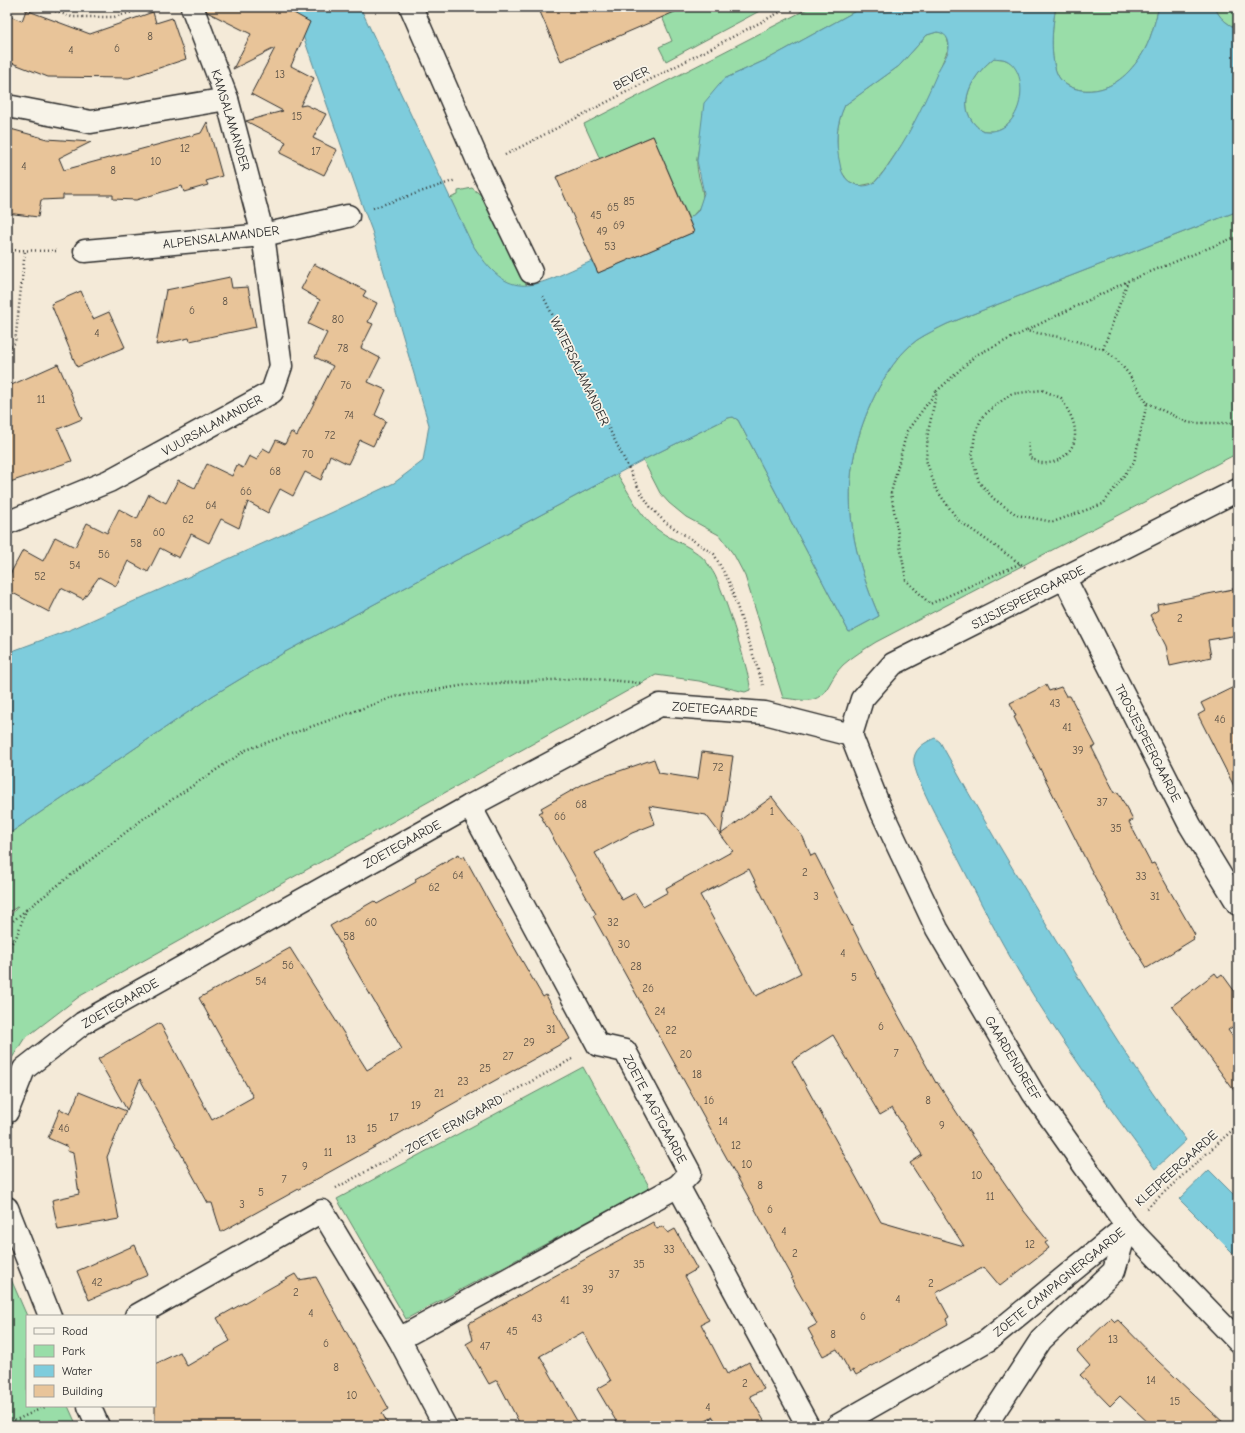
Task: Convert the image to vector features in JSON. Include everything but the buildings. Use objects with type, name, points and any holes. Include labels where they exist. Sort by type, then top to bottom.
[{"type":"street","name":"KAMSALAMANDER","points":[[192,7],[227,99],[263,235]]},
{"type":"street","points":[[411,7],[481,168],[531,272]]},
{"type":"street","points":[[7,106],[91,122],[227,99]]},
{"type":"street","name":"ALPENSALAMANDER","points":[[85,251],[263,235],[348,216]]},
{"type":"street","name":"VUURSALAMANDER","points":[[7,523],[109,481],[272,392],[281,366],[263,235]]},
{"type":"street","name":"SIJSJESPEERGAARDE","points":[[851,735],[862,699],[893,664],[1065,579],[1238,490]]},
{"type":"street","name":"TROSJESPEERGAARDE","points":[[1065,579],[1190,825],[1238,904]]},
{"type":"street","name":"ZOETEGAARDE","points":[[7,1112],[24,1069],[83,1023],[470,806],[660,706],[765,713],[851,735]]},
{"type":"street","name":"GAARDENDREEF","points":[[851,735],[879,806],[937,929],[1033,1093],[1127,1226],[1238,1341]]},
{"type":"street","points":[[470,806],[598,1045]]},
{"type":"street","name":"ZOETE AAGTGAARDE","points":[[598,1045],[625,1051],[690,1173],[678,1186]]},
{"type":"street","points":[[399,1339],[678,1186],[808,1426]]},
{"type":"street","points":[[7,1208],[50,1315]]},
{"type":"street","points":[[138,1315],[322,1211],[399,1339],[445,1426]]},
{"type":"street","name":"ZOETE CAMPAGNERGAARDE","points":[[837,1426],[988,1340],[1127,1226]]},
{"type":"street","name":"ZOETE CAMPAGNERGAARDE","points":[[985,1426],[1041,1340],[1114,1271],[1127,1226]]},
{"type":"street","points":[[89,1407],[98,1426]]},
{"type":"path","points":[[44,7],[72,17],[114,18],[151,7]]},
{"type":"path","name":"BEVER","points":[[481,168],[790,7]]},
{"type":"path","points":[[348,216],[452,182]]},
{"type":"path","points":[[1022,563],[930,604],[906,580],[891,493],[907,431],[937,391],[976,355],[1128,281],[1238,236]]},
{"type":"path","points":[[7,250],[85,251]]},
{"type":"path","points":[[7,348],[15,343],[25,251]]},
{"type":"path","name":"WATERSALAMANDER","points":[[531,272],[630,474],[652,509],[665,522],[714,554],[722,566],[729,582],[765,692],[765,713]]},
{"type":"path","points":[[1103,349],[1128,281]]},
{"type":"path","points":[[1026,330],[1065,338],[1103,349],[1117,360],[1128,373],[1139,387],[1147,403],[1189,423],[1238,423]]},
{"type":"path","points":[[1028,442],[1030,458],[1042,463],[1058,460],[1069,452],[1075,434],[1072,418],[1062,398],[1042,390],[1011,394],[982,417],[975,434],[972,457],[979,482],[994,499],[1017,515],[1053,522],[1103,504],[1134,462],[1147,403]]},
{"type":"path","points":[[937,391],[928,432],[926,460],[936,489],[958,520],[1022,563],[1043,589]]},
{"type":"path","points":[[7,926],[143,820],[246,750],[284,735],[394,697],[466,685],[586,678],[646,683]]},
{"type":"path","points":[[7,949],[16,938],[26,910]]},
{"type":"path","name":"ZOETE ERMGAARD","points":[[322,1211],[324,1195],[598,1045]]},
{"type":"path","name":"KLEIPEERGAARDE","points":[[1127,1226],[1238,1125]]},
{"type":"path","points":[[7,1424],[46,1407]]},
{"type":"green space","points":[[658,7],[767,7],[666,61],[659,47],[672,41]]},
{"type":"green space","points":[[811,7],[863,7],[768,59],[724,79],[700,142],[697,169],[703,197],[697,211],[689,219],[653,136],[600,159],[584,124]]},
{"type":"green space","points":[[1056,7],[1159,7],[1147,44],[1141,56],[1129,71],[1116,82],[1108,86],[1100,89],[1081,90],[1068,86],[1064,83],[1058,75],[1055,66],[1052,35]]},
{"type":"green space","points":[[1215,7],[1238,7],[1238,29],[1224,20],[1218,14]]},
{"type":"green space","points":[[937,32],[943,33],[947,37],[949,47],[925,103],[907,137],[874,183],[859,186],[848,181],[841,171],[837,153],[837,131],[845,105],[899,66],[927,35]]},
{"type":"green space","points":[[994,58],[1006,60],[1015,67],[1020,77],[1020,102],[1016,113],[1008,123],[998,130],[984,131],[975,125],[968,113],[968,95],[975,78]]},
{"type":"green space","points":[[472,188],[482,196],[496,227],[500,230],[527,286],[511,285],[501,279],[491,271],[474,248],[450,198],[458,195],[458,191]]},
{"type":"green space","points":[[1238,211],[1238,453],[876,642],[843,665],[825,692],[815,699],[803,700],[783,698],[745,576],[734,555],[719,535],[686,517],[669,503],[660,493],[643,460],[728,418],[733,417],[738,420],[849,632],[879,616],[859,560],[853,533],[850,506],[851,479],[855,451],[863,423],[875,395],[888,372],[904,351],[917,340],[947,324]]},
{"type":"green space","points":[[617,474],[635,504],[652,525],[664,534],[697,553],[703,558],[713,572],[721,588],[737,636],[747,670],[750,690],[745,692],[699,681],[656,675],[80,996],[24,1039],[7,1066],[7,920],[18,906],[7,914],[7,835],[212,696],[285,652]]},
{"type":"green space","points":[[583,1067],[650,1188],[406,1319],[337,1199]]},
{"type":"green space","points":[[7,1270],[27,1315],[26,1407],[68,1407],[77,1426],[7,1426]]},
{"type":"water","points":[[293,7],[360,7],[471,242],[485,263],[498,276],[511,283],[524,285],[538,283],[554,278],[592,261],[598,273],[694,232],[689,219],[698,211],[704,193],[697,161],[704,103],[724,79],[768,59],[863,7],[1056,7],[1052,34],[1055,66],[1058,75],[1064,83],[1081,90],[1100,89],[1108,86],[1123,77],[1129,71],[1141,56],[1147,44],[1159,7],[1215,7],[1218,14],[1224,20],[1238,29],[1238,211],[947,324],[910,345],[898,358],[883,380],[863,423],[855,451],[851,479],[850,506],[853,533],[859,560],[879,616],[849,632],[738,420],[733,417],[728,418],[643,460],[285,652],[212,696],[7,835],[7,653],[72,629],[333,512],[394,483],[423,461],[429,425],[372,231]],"holes":[[[937,32],[946,36],[949,49],[902,145],[881,176],[875,182],[864,186],[850,182],[845,178],[841,170],[837,149],[838,126],[845,105],[899,66],[927,35]],[[994,58],[1006,60],[1014,67],[1019,77],[1021,89],[1020,102],[1008,123],[999,130],[984,131],[975,125],[968,113],[968,95],[975,78]]]},
{"type":"water","points":[[935,738],[940,742],[998,844],[1089,995],[1136,1069],[1186,1140],[1155,1169],[1084,1072],[1019,972],[999,938],[937,817],[921,784],[914,764],[915,754],[919,748]]},
{"type":"water","points":[[1209,1170],[1238,1199],[1238,1258],[1179,1199]]}]
